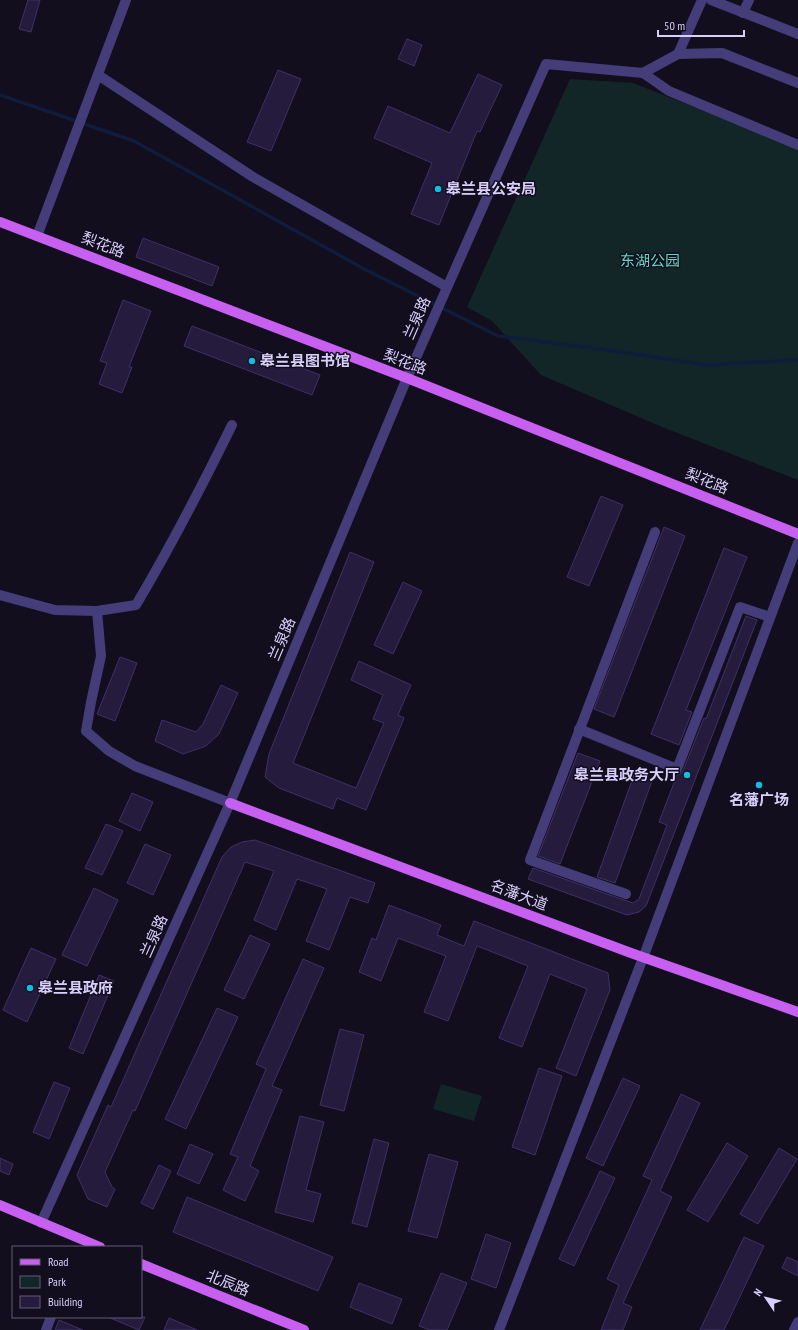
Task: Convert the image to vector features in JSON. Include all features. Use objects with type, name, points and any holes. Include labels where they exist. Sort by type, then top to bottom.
[{"type":"main road","name":"梨花路","points":[[0,222],[407,378],[798,534]]},
{"type":"main road","name":"名藩大道","points":[[230,803],[643,958],[798,1012]]},
{"type":"main road","points":[[0,1205],[41,1223],[82,1244],[94,1246]]},
{"type":"main road","name":"北辰路","points":[[142,1264],[304,1330]]},
{"type":"street","points":[[37,236],[126,0]]},
{"type":"street","points":[[678,54],[702,0]]},
{"type":"street","points":[[711,0],[798,34]]},
{"type":"street","points":[[743,13],[749,0]]},
{"type":"street","points":[[798,83],[722,53],[678,54],[643,73],[669,91],[798,144]]},
{"type":"street","name":"兰泉路","points":[[41,1223],[230,803],[407,378],[546,64],[643,73]]},
{"type":"street","points":[[98,75],[253,177],[445,292]]},
{"type":"street","points":[[0,595],[55,610],[97,611],[136,605],[206,479],[232,425]]},
{"type":"street","points":[[626,894],[530,860],[655,532]]},
{"type":"street","points":[[499,1330],[643,958],[798,543]]},
{"type":"street","points":[[579,729],[677,769],[740,607],[770,618]]},
{"type":"street","points":[[97,611],[101,656],[86,730],[109,751],[135,766],[230,803]]},
{"type":"street","points":[[46,1330],[52,1318]]},
{"type":"street","points":[[794,1330],[798,1322]]},
{"type":"green space","name":"东湖公园","points":[[570,79],[633,83],[798,148],[798,480],[662,427],[541,375],[492,321],[467,307]]},
{"type":"green space","points":[[441,1084],[482,1096],[474,1121],[433,1109]]},
{"type":"building","points":[[28,0],[40,0],[31,32],[19,29]]},
{"type":"building","points":[[407,39],[422,45],[414,66],[398,59]]},
{"type":"building","points":[[278,70],[301,79],[271,151],[247,142]]},
{"type":"building","points":[[478,74],[502,85],[480,132],[477,131],[439,225],[411,214],[432,163],[374,138],[388,106],[450,133]]},
{"type":"building","points":[[143,238],[219,267],[212,286],[136,257]]},
{"type":"building","points":[[123,300],[151,311],[129,367],[132,367],[122,393],[99,384],[107,363],[100,361]]},
{"type":"building","name":"皋兰县图书馆","points":[[192,326],[320,375],[312,395],[184,346]]},
{"type":"building","points":[[601,496],[623,505],[589,586],[567,577]]},
{"type":"building","points":[[664,527],[685,536],[614,717],[594,709]]},
{"type":"building","points":[[724,548],[747,557],[686,710],[692,712],[679,745],[651,734]]},
{"type":"building","points":[[350,552],[374,562],[293,763],[356,788],[384,723],[373,719],[383,695],[351,680],[359,661],[411,685],[398,715],[404,718],[366,810],[337,798],[333,809],[279,788],[265,777],[269,754]]},
{"type":"building","points":[[403,582],[422,591],[393,654],[374,645]]},
{"type":"building","points":[[746,616],[757,620],[646,906],[639,912],[627,915],[528,879],[533,868],[633,903],[639,899],[667,825],[659,822],[677,775],[681,774],[683,771],[704,718],[706,719]]},
{"type":"building","points":[[120,657],[137,663],[115,721],[97,714]]},
{"type":"building","points":[[221,685],[238,693],[219,734],[206,746],[183,754],[155,741],[162,720],[196,732],[203,724]]},
{"type":"building","points":[[578,753],[600,761],[560,864],[538,856]]},
{"type":"building","points":[[634,775],[652,781],[615,883],[597,877]]},
{"type":"building","points":[[132,793],[153,802],[140,831],[119,821]]},
{"type":"building","points":[[106,824],[123,831],[102,875],[85,868]]},
{"type":"building","points":[[255,840],[375,883],[368,903],[350,897],[329,950],[306,941],[327,889],[297,879],[276,930],[254,920],[274,871],[245,862],[135,1111],[133,1110],[105,1172],[112,1187],[115,1189],[107,1207],[88,1199],[77,1175],[108,1105],[111,1107],[222,857],[231,847],[242,842]]},
{"type":"building","points":[[145,844],[171,855],[153,895],[127,883]]},
{"type":"building","points":[[94,888],[118,900],[87,966],[62,955]]},
{"type":"building","points":[[389,905],[441,925],[437,935],[464,946],[474,921],[608,973],[610,990],[576,1076],[556,1068],[587,989],[550,974],[522,1047],[499,1038],[528,966],[477,946],[448,1021],[424,1012],[446,956],[398,938],[381,981],[359,972],[372,938],[376,940]]},
{"type":"building","points":[[250,935],[270,944],[244,999],[224,990]]},
{"type":"building","points":[[31,948],[56,959],[27,1022],[3,1010]]},
{"type":"building","points":[[303,959],[324,968],[272,1086],[282,1090],[250,1166],[259,1171],[245,1201],[223,1190],[238,1157],[230,1154],[266,1069],[256,1064]]},
{"type":"building","points":[[99,975],[114,981],[83,1054],[69,1048]]},
{"type":"building","points":[[217,1008],[238,1017],[186,1129],[165,1119]]},
{"type":"building","points":[[340,1029],[364,1035],[344,1111],[320,1105]]},
{"type":"building","points":[[539,1068],[562,1076],[535,1155],[512,1147]]},
{"type":"building","points":[[623,1078],[640,1086],[603,1166],[586,1158]]},
{"type":"building","points":[[54,1082],[70,1088],[49,1139],[33,1132]]},
{"type":"building","points":[[681,1094],[700,1103],[660,1191],[672,1197],[623,1303],[632,1307],[623,1330],[601,1330],[619,1285],[607,1279],[652,1180],[643,1176]]},
{"type":"building","points":[[300,1116],[324,1122],[306,1190],[321,1194],[313,1222],[275,1212]]},
{"type":"building","points":[[374,1139],[389,1143],[367,1227],[352,1223]]},
{"type":"building","points":[[727,1143],[748,1156],[708,1222],[687,1210]]},
{"type":"building","points":[[190,1144],[213,1154],[199,1184],[177,1174]]},
{"type":"building","points":[[779,1148],[797,1159],[758,1224],[740,1214]]},
{"type":"building","points":[[429,1154],[458,1162],[437,1238],[408,1231]]},
{"type":"building","points":[[0,1158],[13,1164],[9,1175],[0,1171]]},
{"type":"building","points":[[159,1165],[171,1171],[153,1209],[141,1203]]},
{"type":"building","points":[[600,1171],[615,1178],[574,1266],[559,1259]]},
{"type":"building","points":[[187,1197],[333,1257],[318,1291],[173,1232]]},
{"type":"building","points":[[486,1234],[511,1243],[496,1288],[471,1279]]},
{"type":"building","points":[[744,1237],[764,1246],[724,1330],[700,1330]]},
{"type":"building","points":[[787,1257],[798,1262],[798,1276],[782,1268]]},
{"type":"building","points":[[441,1273],[467,1283],[447,1330],[430,1330],[419,1326]]},
{"type":"building","points":[[359,1283],[402,1299],[392,1324],[350,1307]]},
{"type":"building","points":[[145,1317],[139,1330],[110,1318]]},
{"type":"building","points":[[169,1318],[197,1330],[164,1330]]},
{"type":"building","points":[[59,1320],[83,1330],[55,1330]]},
{"type":"waterway","points":[[0,95],[134,141],[366,270],[498,336],[707,365],[798,360]]},
{"type":"place","name":"皋兰县公安局","points":[[438,189]]},
{"type":"place","name":"皋兰县图书馆","points":[[252,361]]},
{"type":"place","name":"皋兰县政务大厅","points":[[687,775]]},
{"type":"place","name":"名藩广场","points":[[759,785]]},
{"type":"place","name":"皋兰县政府","points":[[30,988]]}]
